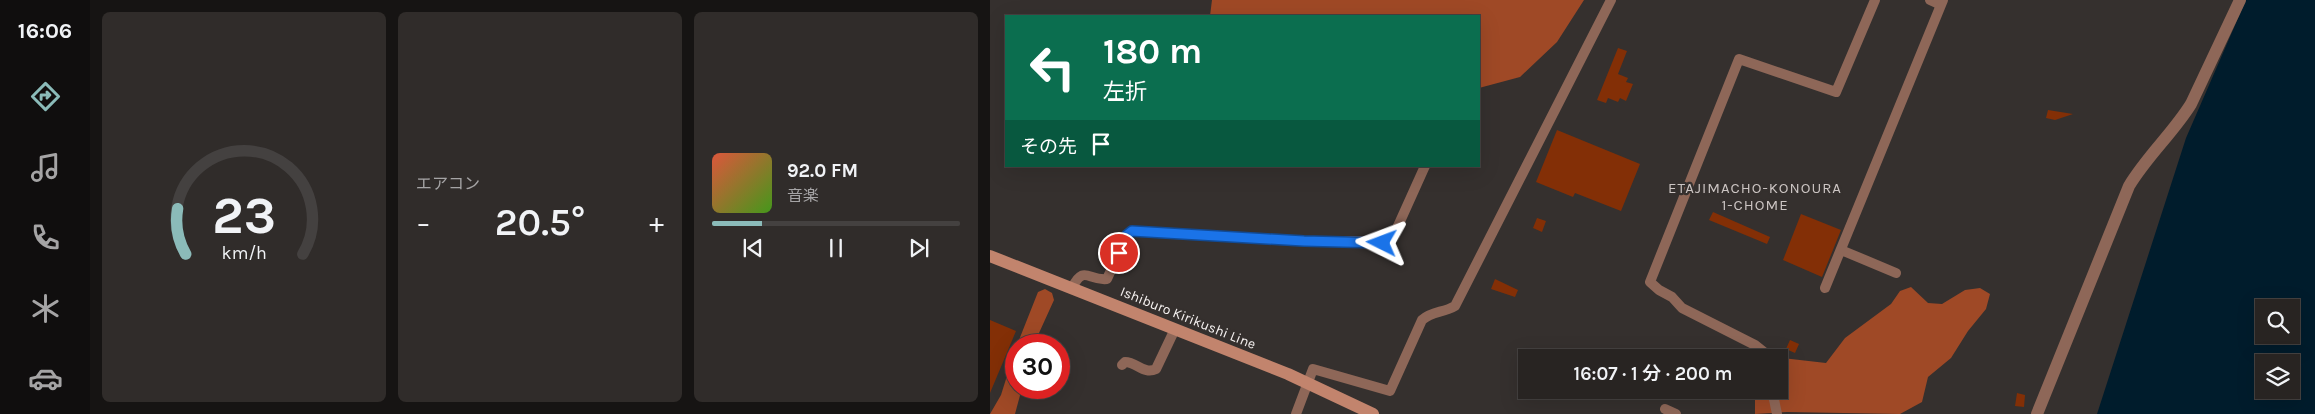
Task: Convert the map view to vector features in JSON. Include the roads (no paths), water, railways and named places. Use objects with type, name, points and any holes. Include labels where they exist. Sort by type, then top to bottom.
[{"type":"main road","name":"Ishiburo Kirikushi Line","points":[[990,256],[1175,329],[1308,384],[1373,414]]},
{"type":"street","points":[[1296,414],[1313,369],[1390,391],[1422,320],[1430,313],[1446,312],[1454,306],[1611,0]]},
{"type":"street","points":[[1760,349],[1682,308],[1672,297],[1658,290],[1650,282],[1739,59],[1836,92],[1875,0]]},
{"type":"street","points":[[1825,288],[1942,2],[1930,0]]},
{"type":"street","points":[[2037,414],[2129,186],[2140,168],[2182,119],[2191,104],[2240,0]]},
{"type":"street","points":[[1072,288],[1077,278],[1084,274],[1107,279],[1127,235],[1132,231],[1304,241],[1389,241],[1393,237],[1425,167]]},
{"type":"street","points":[[1841,250],[1896,273]]},
{"type":"street","points":[[1122,365],[1125,362],[1130,362],[1146,371],[1156,370],[1175,329]]},
{"type":"street","points":[[1774,399],[1777,414]]},
{"type":"street","points":[[1665,409],[1676,414]]},
{"type":"water","points":[[2246,0],[2315,0],[2315,414],[2097,414],[2186,138]]},
{"type":"district","name":"ETAJIMACHO-KONOURA 1-CHOME","points":[[1755,196]]}]
